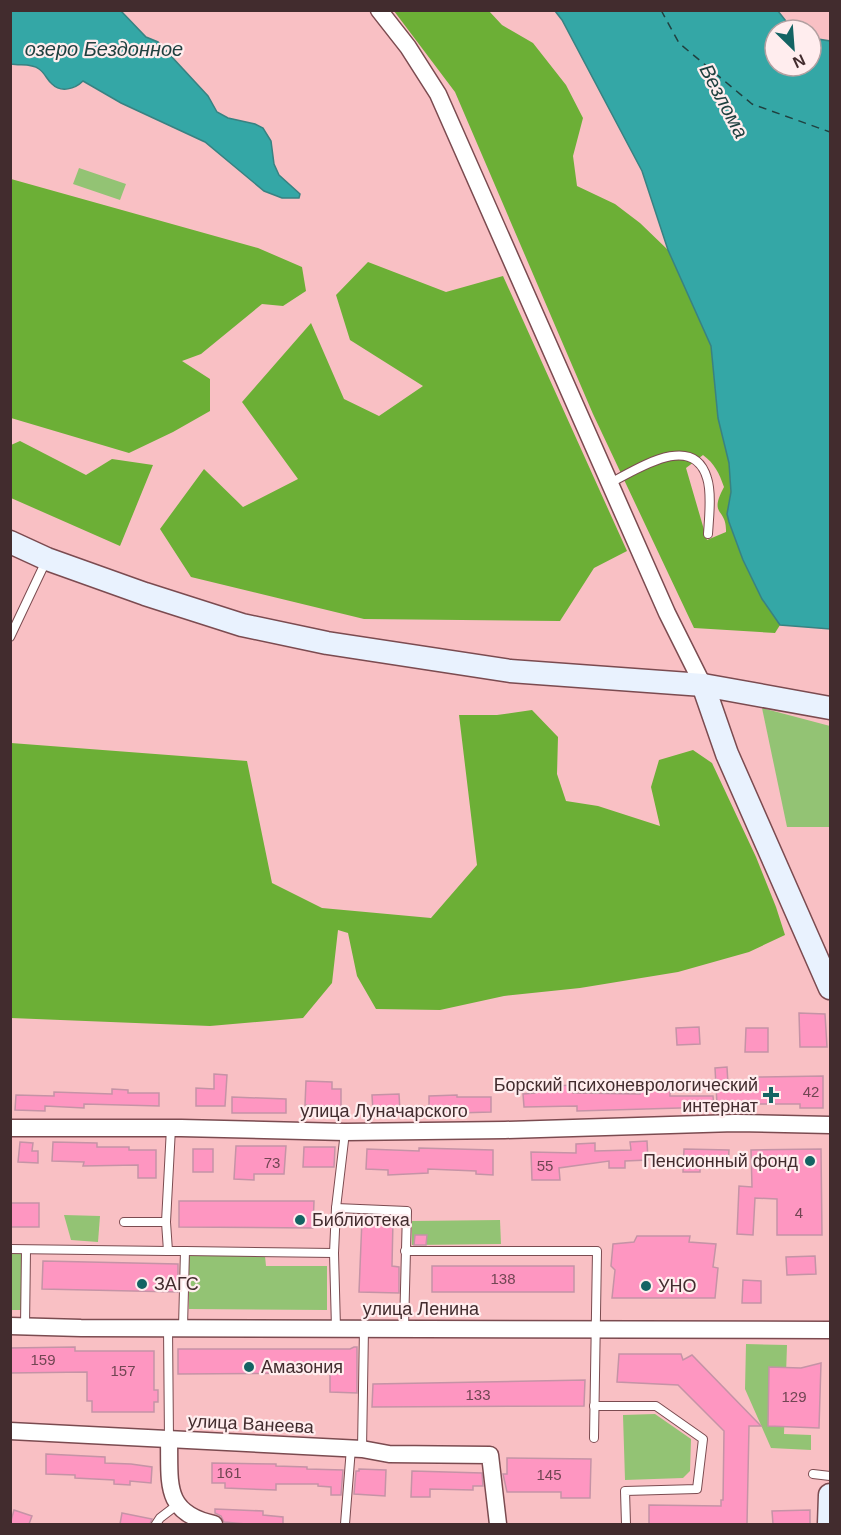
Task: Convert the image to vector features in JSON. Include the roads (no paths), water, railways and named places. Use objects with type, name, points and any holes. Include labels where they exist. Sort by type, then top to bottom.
[{"type":"main road","points":[[10,542],[46,560],[242,625],[327,643],[510,671],[703,685],[831,708]]},
{"type":"main road","points":[[703,685],[727,754],[831,988]]},
{"type":"main road","points":[[829,1524],[831,1495]]},
{"type":"street","points":[[379,10],[408,47],[438,93],[667,613],[703,685]]},
{"type":"street","name":"улица Луначарского","points":[[10,1128],[171,1128],[345,1132],[735,1123],[831,1125]]},
{"type":"street","name":"улица Ленина","points":[[18,1327],[831,1330]]},
{"type":"street","name":"улица Ванеева","points":[[10,1431],[357,1449],[389,1454],[490,1455],[498,1524]]},
{"type":"street","points":[[169,1440],[172,1496],[177,1505],[188,1515],[214,1524]]},
{"type":"lane","points":[[610,483],[660,458],[674,454],[691,457],[700,465],[708,478],[708,534]]},
{"type":"lane","points":[[10,637],[46,560]]},
{"type":"lane","points":[[168,1251],[166,1222],[171,1128]]},
{"type":"lane","points":[[336,1328],[334,1253],[336,1208],[345,1132]]},
{"type":"lane","points":[[336,1208],[407,1211],[404,1328]]},
{"type":"lane","points":[[124,1222],[166,1222]]},
{"type":"lane","points":[[10,1250],[334,1253]]},
{"type":"lane","points":[[18,1327],[26,1250]]},
{"type":"lane","points":[[169,1440],[176,1327],[185,1251]]},
{"type":"lane","points":[[405,1251],[597,1251],[594,1438]]},
{"type":"lane","points":[[345,1524],[357,1449],[364,1328]]},
{"type":"lane","points":[[594,1406],[656,1406],[703,1439],[698,1489],[625,1491],[626,1524]]},
{"type":"lane","points":[[813,1474],[831,1476]]},
{"type":"lane","points":[[156,1524],[159,1518],[177,1505]]},
{"type":"water","name":"озеро Бездонное","points":[[11,10],[121,11],[146,37],[158,42],[208,96],[217,112],[228,118],[263,128],[271,141],[274,164],[279,175],[300,194],[299,198],[282,198],[264,191],[205,142],[121,103],[83,81],[72,88],[64,89],[52,84],[36,67],[11,64]]},
{"type":"water","name":"Везлома","points":[[555,11],[778,11],[784,18],[763,18],[763,78],[823,78],[823,40],[830,41],[830,629],[780,625],[762,599],[743,560],[727,514],[731,492],[729,463],[718,418],[711,346],[668,250],[642,171],[562,20]]},
{"type":"place","name":"Борский психоневрологический интернат","points":[[771,1095]]},
{"type":"place","name":"Пенсионный фонд","points":[[810,1161]]},
{"type":"place","name":"Библиотека","points":[[300,1220]]},
{"type":"place","name":"ЗАГС","points":[[142,1284]]},
{"type":"place","name":"УНО","points":[[646,1286]]},
{"type":"place","name":"Амазония","points":[[249,1367]]}]
